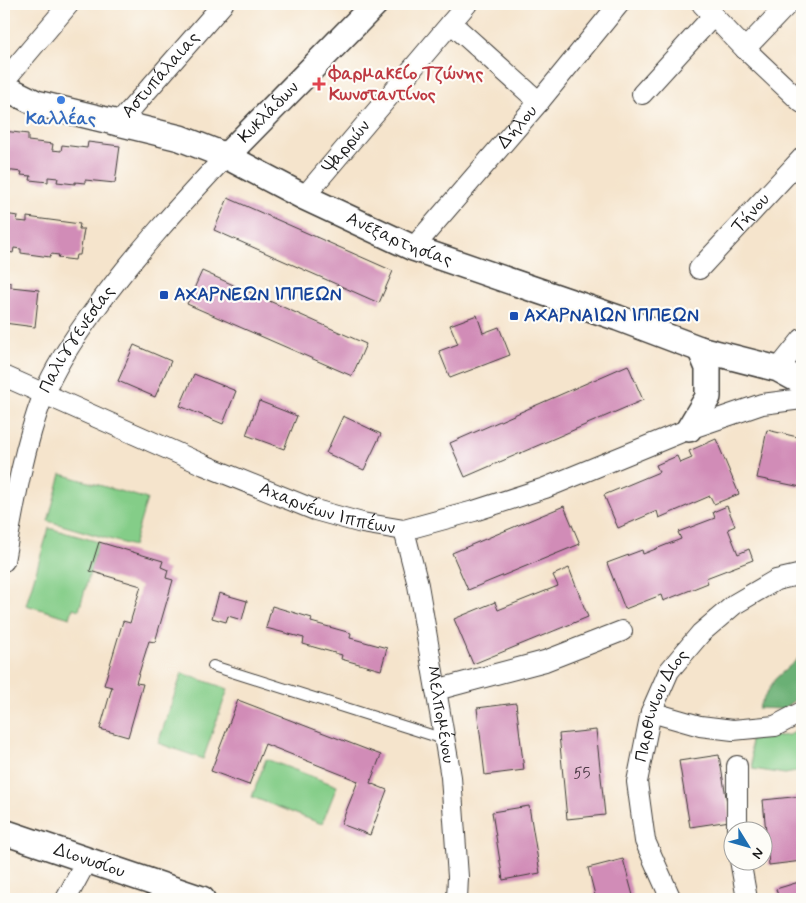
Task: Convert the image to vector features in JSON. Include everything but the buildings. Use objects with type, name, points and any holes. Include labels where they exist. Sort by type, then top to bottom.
[{"type":"street","points":[[4,81],[70,4]]},
{"type":"street","name":"Αστυπάλαιας","points":[[118,124],[223,4]]},
{"type":"street","name":"Κυκλάδων","points":[[226,156],[375,4]]},
{"type":"street","name":"Ψαρρών","points":[[304,197],[468,4]]},
{"type":"street","name":"Δήλου","points":[[413,248],[539,102],[619,4]]},
{"type":"street","points":[[745,49],[788,4]]},
{"type":"street","points":[[642,94],[707,10],[802,103]]},
{"type":"street","points":[[451,23],[539,102]]},
{"type":"street","name":"Ανεξαρτησίας","points":[[4,87],[36,103],[180,138],[226,156],[304,197],[413,248],[618,318],[700,349],[778,369],[802,382]]},
{"type":"street","name":"Παλιγγενεσίας","points":[[4,561],[19,477],[32,429],[44,394],[75,336],[150,239],[226,156]]},
{"type":"street","name":"Τήνου","points":[[699,269],[802,158]]},
{"type":"street","points":[[778,369],[802,339]]},
{"type":"street","points":[[689,429],[708,398],[708,368],[700,349]]},
{"type":"street","name":"Αχαρνέων Ιππέων","points":[[4,376],[204,466],[315,510],[362,523],[404,530],[474,511],[545,488],[689,429],[762,404],[802,399]]},
{"type":"street","name":"Μελπομένου","points":[[404,530],[418,585],[451,777],[458,877],[457,899]]},
{"type":"street","name":"Παρθινιου Διος","points":[[671,899],[645,841],[637,782],[651,712],[669,671],[701,633],[735,604],[776,580],[802,574]]},
{"type":"street","points":[[436,690],[545,661],[622,631]]},
{"type":"street","points":[[651,712],[700,726],[733,730],[775,726],[802,712]]},
{"type":"street","points":[[737,766],[738,820]]},
{"type":"street","name":"Διονυσίου","points":[[4,832],[87,860],[166,893],[202,899]]},
{"type":"street","points":[[66,899],[87,860]]},
{"type":"street","points":[[742,870],[747,899]]},
{"type":"lane","points":[[214,666],[444,738]]},
{"type":"green space","points":[[61,474],[147,499],[133,546],[48,521]]},
{"type":"green space","points":[[49,528],[99,542],[79,610],[73,608],[70,618],[26,605]]},
{"type":"green space","points":[[802,655],[802,695],[782,709],[758,708],[775,679]]},
{"type":"green space","points":[[182,673],[228,689],[203,759],[158,743]]},
{"type":"green space","points":[[802,726],[802,771],[785,774],[753,769],[750,739],[789,735]]},
{"type":"green space","points":[[266,759],[337,786],[322,824],[252,797]]},
{"type":"place","name":"Φαρμακείο Τζώνης Κωνσταντίνος","points":[[319,84]]},
{"type":"place","name":"Καλλέας","points":[[61,100]]},
{"type":"place","name":"ΑΧΑΡΝΕΩΝ ΙΠΠΕΩΝ","points":[[164,295]]},
{"type":"place","name":"ΑΧΑΡΝΑΙΩΝ ΙΠΠΕΩΝ","points":[[514,316]]}]
